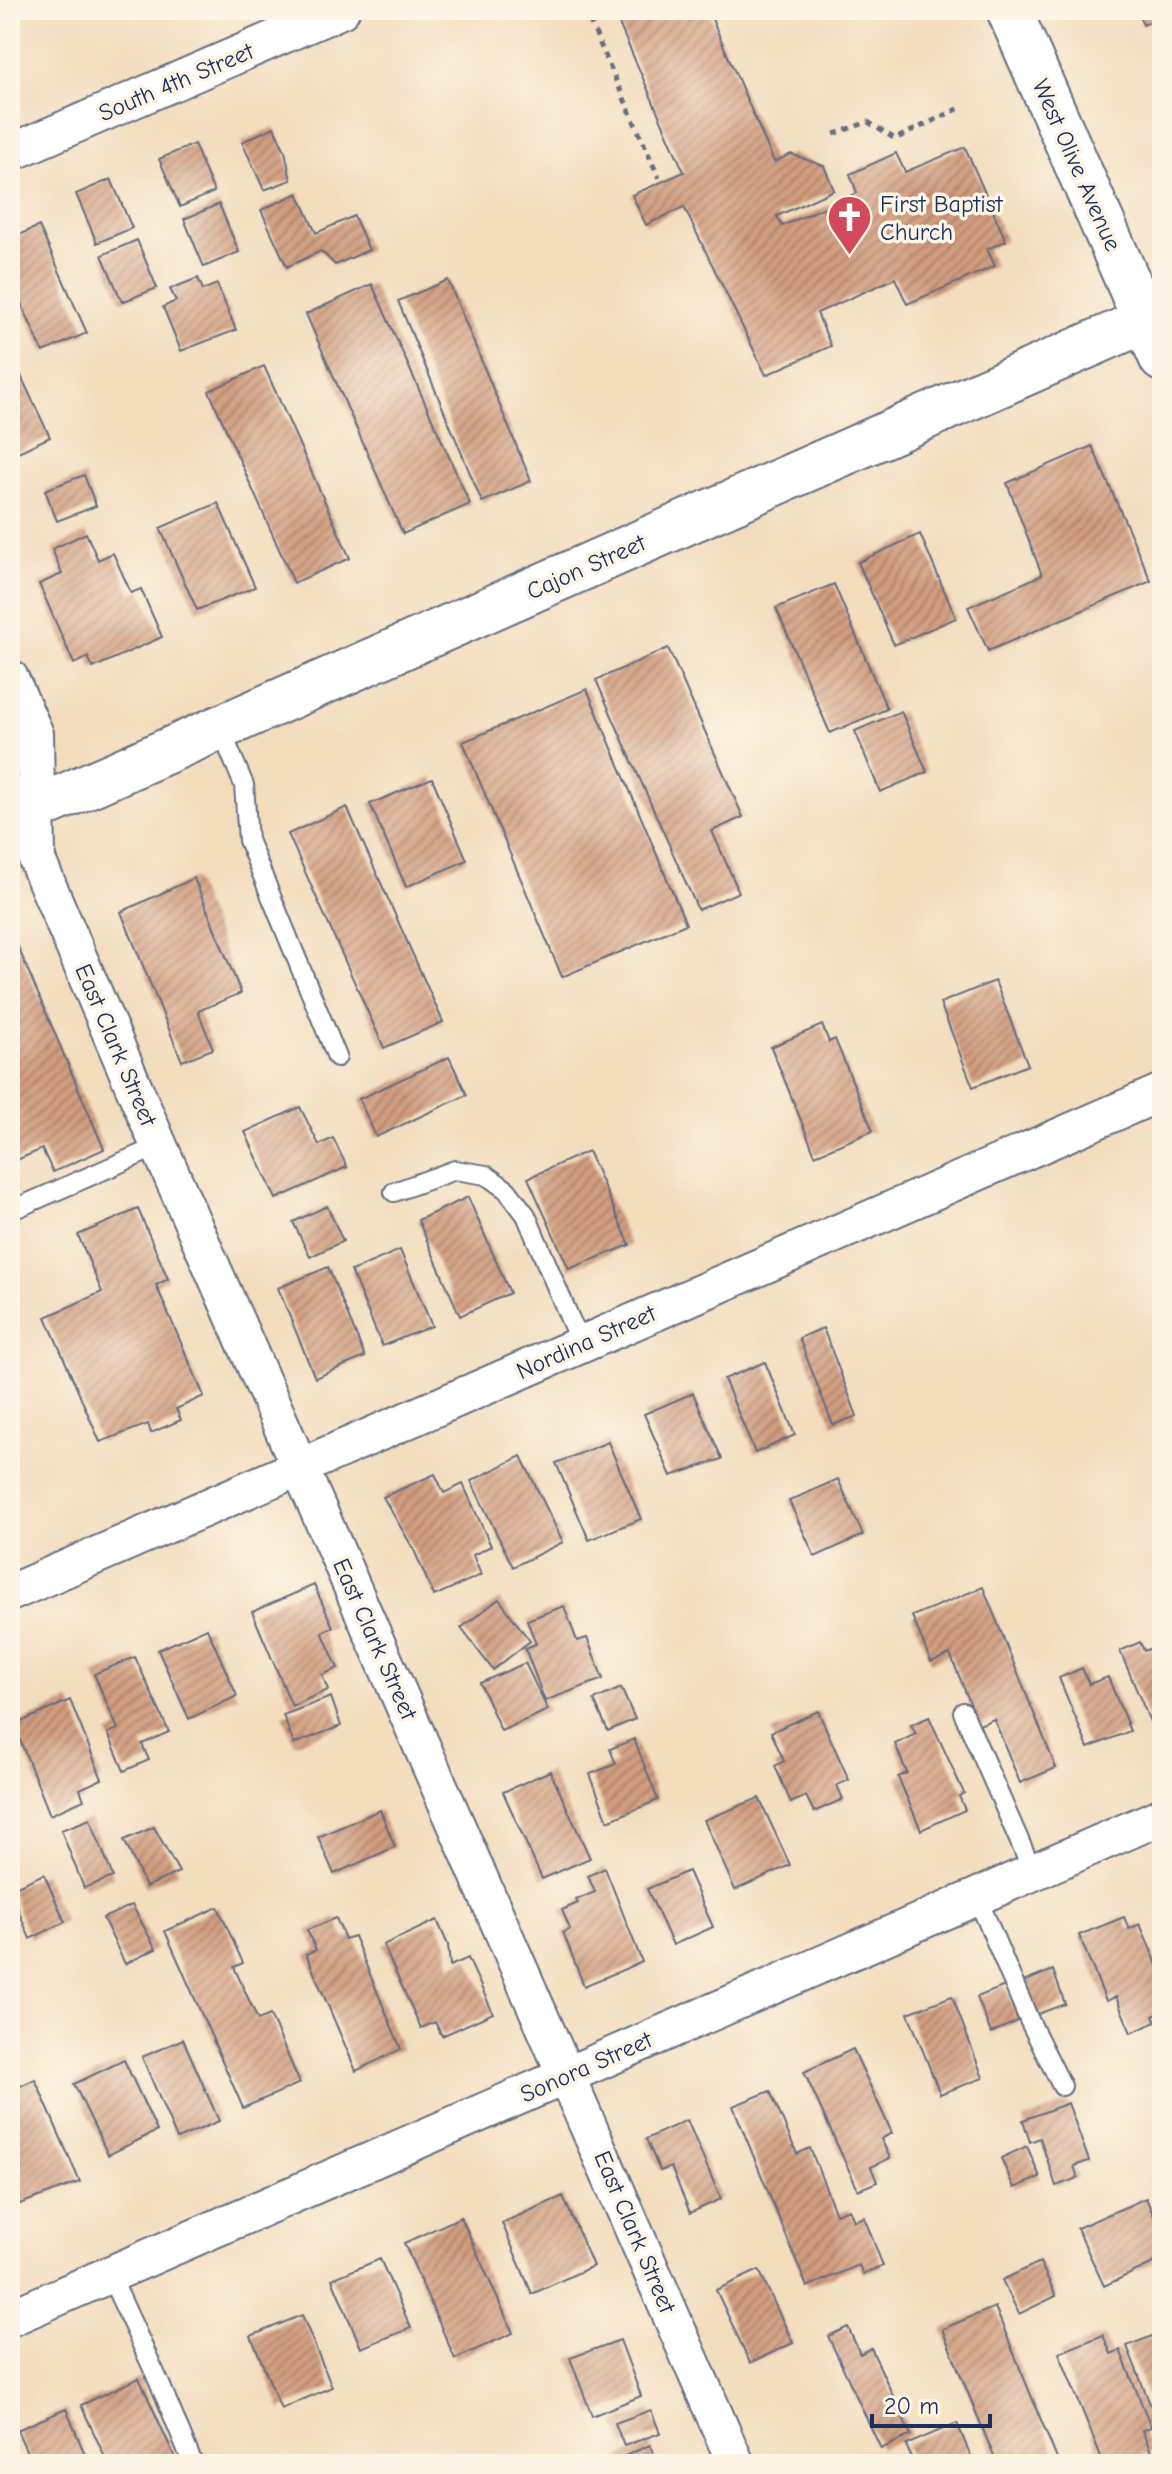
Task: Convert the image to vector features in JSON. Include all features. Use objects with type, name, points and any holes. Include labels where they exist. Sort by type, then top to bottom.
[{"type":"street","name":"South 4th Street","points":[[10,153],[341,10]]},
{"type":"street","name":"West Olive Avenue","points":[[1009,10],[1156,330]]},
{"type":"street","name":"Cajon Street","points":[[23,814],[1156,330]]},
{"type":"street","name":"East Clark Street","points":[[10,678],[35,734],[23,814],[37,860],[159,1146],[736,2464]]},
{"type":"street","name":"Nordina Street","points":[[10,1593],[1162,1092]]},
{"type":"street","name":"Sonora Street","points":[[10,2318],[1162,1816]]},
{"type":"lane","points":[[220,728],[244,785],[248,840],[337,1057]]},
{"type":"lane","points":[[10,1211],[159,1146]]},
{"type":"lane","points":[[394,1192],[455,1170],[486,1175],[507,1190],[526,1215],[581,1345]]},
{"type":"lane","points":[[963,1712],[1033,1872]]},
{"type":"lane","points":[[977,1897],[1030,2022],[1062,2086]]},
{"type":"lane","points":[[110,2275],[193,2464]]},
{"type":"path","points":[[585,10],[659,178]]},
{"type":"path","points":[[834,134],[868,122],[895,139],[962,107]]},
{"type":"building","name":"First Baptist Church","points":[[613,10],[708,10],[774,162],[791,154],[824,166],[834,190],[777,216],[782,226],[857,193],[850,174],[896,153],[905,172],[965,147],[1006,241],[987,249],[995,266],[907,304],[895,278],[817,313],[831,346],[766,375],[684,207],[646,225],[632,195],[684,172]]},
{"type":"building","points":[[1137,10],[1162,10],[1162,17],[1143,25]]},
{"type":"building","points":[[274,127],[285,151],[291,180],[264,190],[242,142]]},
{"type":"building","points":[[194,144],[214,192],[180,207],[159,159]]},
{"type":"building","points":[[111,179],[132,228],[97,243],[76,194]]},
{"type":"building","points":[[298,193],[316,233],[354,216],[369,250],[335,265],[321,251],[287,267],[261,210]]},
{"type":"building","points":[[219,204],[239,252],[204,267],[184,219]]},
{"type":"building","points":[[39,226],[87,333],[43,352],[10,278],[10,239]]},
{"type":"building","points":[[137,240],[157,288],[122,302],[102,255]]},
{"type":"building","points":[[198,278],[203,290],[217,284],[236,330],[181,351],[163,307],[176,301],[170,289]]},
{"type":"building","points":[[448,280],[531,481],[482,502],[398,301]]},
{"type":"building","points":[[372,284],[470,504],[403,534],[306,314]]},
{"type":"building","points":[[264,366],[350,558],[294,583],[209,391]]},
{"type":"building","points":[[19,372],[50,437],[10,456],[10,376]]},
{"type":"building","points":[[1092,446],[1151,581],[988,651],[968,607],[1042,575],[1007,483]]},
{"type":"building","points":[[84,475],[96,506],[57,521],[45,490]]},
{"type":"building","points":[[218,503],[255,587],[197,610],[160,528]]},
{"type":"building","points":[[86,533],[98,560],[113,553],[131,593],[141,589],[162,637],[93,668],[88,657],[74,664],[39,584],[62,574],[52,549]]},
{"type":"building","points":[[920,534],[956,618],[894,645],[858,562]]},
{"type":"building","points":[[834,584],[887,709],[830,733],[776,608]]},
{"type":"building","points":[[668,648],[743,817],[712,831],[739,892],[698,910],[596,680]]},
{"type":"building","points":[[587,689],[686,924],[562,977],[463,742]]},
{"type":"building","points":[[901,711],[927,772],[880,792],[855,731]]},
{"type":"building","points":[[432,778],[467,860],[406,887],[370,804]]},
{"type":"building","points":[[347,807],[443,1022],[384,1048],[288,834]]},
{"type":"building","points":[[194,878],[241,993],[198,1011],[213,1049],[182,1061],[121,912]]},
{"type":"building","points":[[10,928],[104,1149],[53,1172],[42,1149],[10,1163]]},
{"type":"building","points":[[995,981],[1028,1065],[973,1087],[940,1003]]},
{"type":"building","points":[[822,1025],[829,1042],[835,1039],[873,1131],[815,1155],[771,1047]]},
{"type":"building","points":[[449,1057],[467,1095],[376,1137],[359,1099]]},
{"type":"building","points":[[300,1107],[319,1145],[333,1138],[347,1167],[276,1199],[245,1132]]},
{"type":"building","points":[[588,1151],[630,1245],[569,1269],[528,1178]]},
{"type":"building","points":[[468,1197],[510,1293],[460,1316],[418,1220]]},
{"type":"building","points":[[327,1206],[343,1241],[310,1257],[293,1222]]},
{"type":"building","points":[[138,1209],[168,1279],[156,1285],[204,1396],[176,1409],[181,1420],[151,1433],[148,1424],[100,1442],[46,1317],[102,1292],[78,1235]]},
{"type":"building","points":[[400,1250],[432,1326],[382,1346],[351,1271]]},
{"type":"building","points":[[328,1267],[365,1357],[315,1378],[278,1288]]},
{"type":"building","points":[[823,1328],[857,1416],[833,1425],[799,1338]]},
{"type":"building","points":[[765,1362],[795,1435],[755,1453],[724,1379]]},
{"type":"building","points":[[693,1393],[722,1459],[671,1476],[644,1414]]},
{"type":"building","points":[[608,1442],[641,1519],[589,1540],[556,1463]]},
{"type":"building","points":[[521,1456],[563,1542],[513,1567],[471,1481]]},
{"type":"building","points":[[435,1474],[444,1493],[463,1484],[491,1546],[473,1555],[481,1575],[434,1596],[414,1550],[383,1497]]},
{"type":"building","points":[[838,1479],[863,1535],[815,1557],[789,1501]]},
{"type":"building","points":[[314,1585],[333,1627],[322,1632],[338,1668],[322,1675],[328,1690],[292,1706],[252,1612]]},
{"type":"building","points":[[983,1587],[1056,1768],[1020,1783],[994,1719],[979,1725],[950,1654],[931,1662],[912,1616]]},
{"type":"building","points":[[499,1599],[530,1641],[493,1670],[461,1628]]},
{"type":"building","points":[[564,1606],[577,1641],[587,1638],[603,1679],[545,1701],[525,1648],[536,1644],[527,1620]]},
{"type":"building","points":[[207,1628],[237,1696],[189,1719],[158,1650]]},
{"type":"building","points":[[1140,1642],[1144,1651],[1162,1644],[1162,1719],[1151,1724],[1120,1651]]},
{"type":"building","points":[[135,1657],[169,1732],[142,1744],[149,1760],[124,1771],[108,1733],[118,1729],[94,1674]]},
{"type":"building","points":[[525,1663],[548,1710],[501,1731],[480,1683]]},
{"type":"building","points":[[1082,1668],[1089,1684],[1108,1677],[1130,1731],[1088,1748],[1059,1678]]},
{"type":"building","points":[[621,1688],[635,1719],[608,1731],[594,1700]]},
{"type":"building","points":[[331,1697],[341,1726],[294,1744],[283,1715]]},
{"type":"building","points":[[70,1700],[102,1779],[80,1789],[84,1800],[50,1815],[14,1725]]},
{"type":"building","points":[[818,1711],[849,1780],[837,1785],[843,1799],[814,1812],[806,1796],[791,1803],[775,1766],[784,1761],[771,1732]]},
{"type":"building","points":[[929,1717],[964,1793],[959,1796],[965,1810],[921,1830],[898,1777],[907,1773],[895,1744],[916,1734],[911,1725]]},
{"type":"building","points":[[634,1739],[658,1800],[608,1821],[590,1774],[616,1764],[610,1749]]},
{"type":"building","points":[[550,1771],[590,1858],[542,1879],[503,1792]]},
{"type":"building","points":[[759,1798],[790,1865],[735,1890],[704,1820]]},
{"type":"building","points":[[380,1810],[395,1847],[334,1874],[318,1837]]},
{"type":"building","points":[[90,1819],[113,1877],[84,1888],[61,1830]]},
{"type":"building","points":[[154,1827],[179,1872],[146,1887],[124,1840]]},
{"type":"building","points":[[605,1868],[642,1962],[584,1986],[563,1932],[570,1929],[562,1910],[595,1892],[588,1876]]},
{"type":"building","points":[[688,1871],[713,1927],[673,1945],[647,1889]]},
{"type":"building","points":[[44,1874],[65,1922],[30,1939],[10,1889]]},
{"type":"building","points":[[132,1905],[156,1949],[125,1964],[103,1918]]},
{"type":"building","points":[[218,1907],[243,1963],[234,1967],[258,2020],[270,2015],[300,2083],[243,2108],[165,1931]]},
{"type":"building","points":[[1124,1917],[1129,1929],[1140,1924],[1162,1976],[1162,2012],[1153,2016],[1156,2022],[1131,2033],[1116,1997],[1106,2001],[1079,1935]]},
{"type":"building","points":[[336,1918],[345,1939],[354,1936],[401,2049],[356,2071],[306,1954],[316,1950],[307,1930]]},
{"type":"building","points":[[437,1920],[448,1945],[450,1966],[468,1958],[493,2013],[442,2036],[435,2022],[421,2028],[383,1945]]},
{"type":"building","points":[[1053,1970],[1065,2004],[1035,2015],[1023,1982]]},
{"type":"building","points":[[1005,1986],[1018,2021],[991,2033],[977,1997]]},
{"type":"building","points":[[952,1996],[983,2078],[940,2094],[908,2013]]},
{"type":"building","points":[[183,2039],[219,2121],[177,2139],[142,2057]]},
{"type":"building","points":[[853,2049],[892,2133],[881,2139],[890,2158],[871,2167],[877,2182],[858,2190],[804,2072]]},
{"type":"building","points":[[124,2060],[157,2131],[108,2155],[74,2084]]},
{"type":"building","points":[[35,2079],[80,2182],[17,2205],[10,2189],[10,2091]]},
{"type":"building","points":[[770,2091],[797,2154],[810,2148],[836,2214],[849,2209],[854,2221],[864,2217],[883,2266],[863,2274],[859,2265],[807,2287],[733,2106]]},
{"type":"building","points":[[1068,2103],[1089,2161],[1074,2166],[1078,2178],[1056,2186],[1040,2138],[1030,2142],[1023,2120]]},
{"type":"building","points":[[687,2120],[721,2199],[690,2213],[671,2167],[660,2171],[646,2139]]},
{"type":"building","points":[[1027,2146],[1040,2177],[1014,2188],[1001,2158]]},
{"type":"building","points":[[563,2196],[593,2266],[532,2294],[502,2223]]},
{"type":"building","points":[[1146,2198],[1162,2234],[1162,2259],[1104,2286],[1077,2228]]},
{"type":"building","points":[[461,2217],[513,2333],[455,2359],[404,2243]]},
{"type":"building","points":[[380,2259],[411,2328],[361,2348],[332,2279]]},
{"type":"building","points":[[1040,2262],[1056,2296],[1019,2314],[1002,2280]]},
{"type":"building","points":[[759,2270],[793,2343],[750,2363],[716,2290]]},
{"type":"building","points":[[995,2307],[1059,2464],[997,2464],[942,2329]]},
{"type":"building","points":[[302,2315],[332,2387],[281,2409],[251,2336]]},
{"type":"building","points":[[848,2327],[860,2354],[871,2348],[911,2435],[881,2449],[828,2336]]},
{"type":"building","points":[[1162,2332],[1162,2434],[1127,2346]]},
{"type":"building","points":[[1103,2335],[1111,2354],[1120,2350],[1151,2427],[1142,2430],[1151,2452],[1121,2464],[1104,2464],[1059,2353]]},
{"type":"building","points":[[620,2340],[641,2396],[592,2416],[570,2358]]},
{"type":"building","points":[[139,2378],[178,2464],[108,2464],[81,2405]]},
{"type":"building","points":[[66,2409],[89,2464],[32,2464],[17,2430]]},
{"type":"building","points":[[651,2410],[660,2433],[624,2446],[615,2423]]},
{"type":"building","points":[[957,2423],[974,2464],[914,2464],[906,2445]]},
{"type":"building","points":[[650,2445],[656,2459],[644,2464],[611,2462]]},
{"type":"place","name":"First Baptist Church","points":[[849,257]]}]
